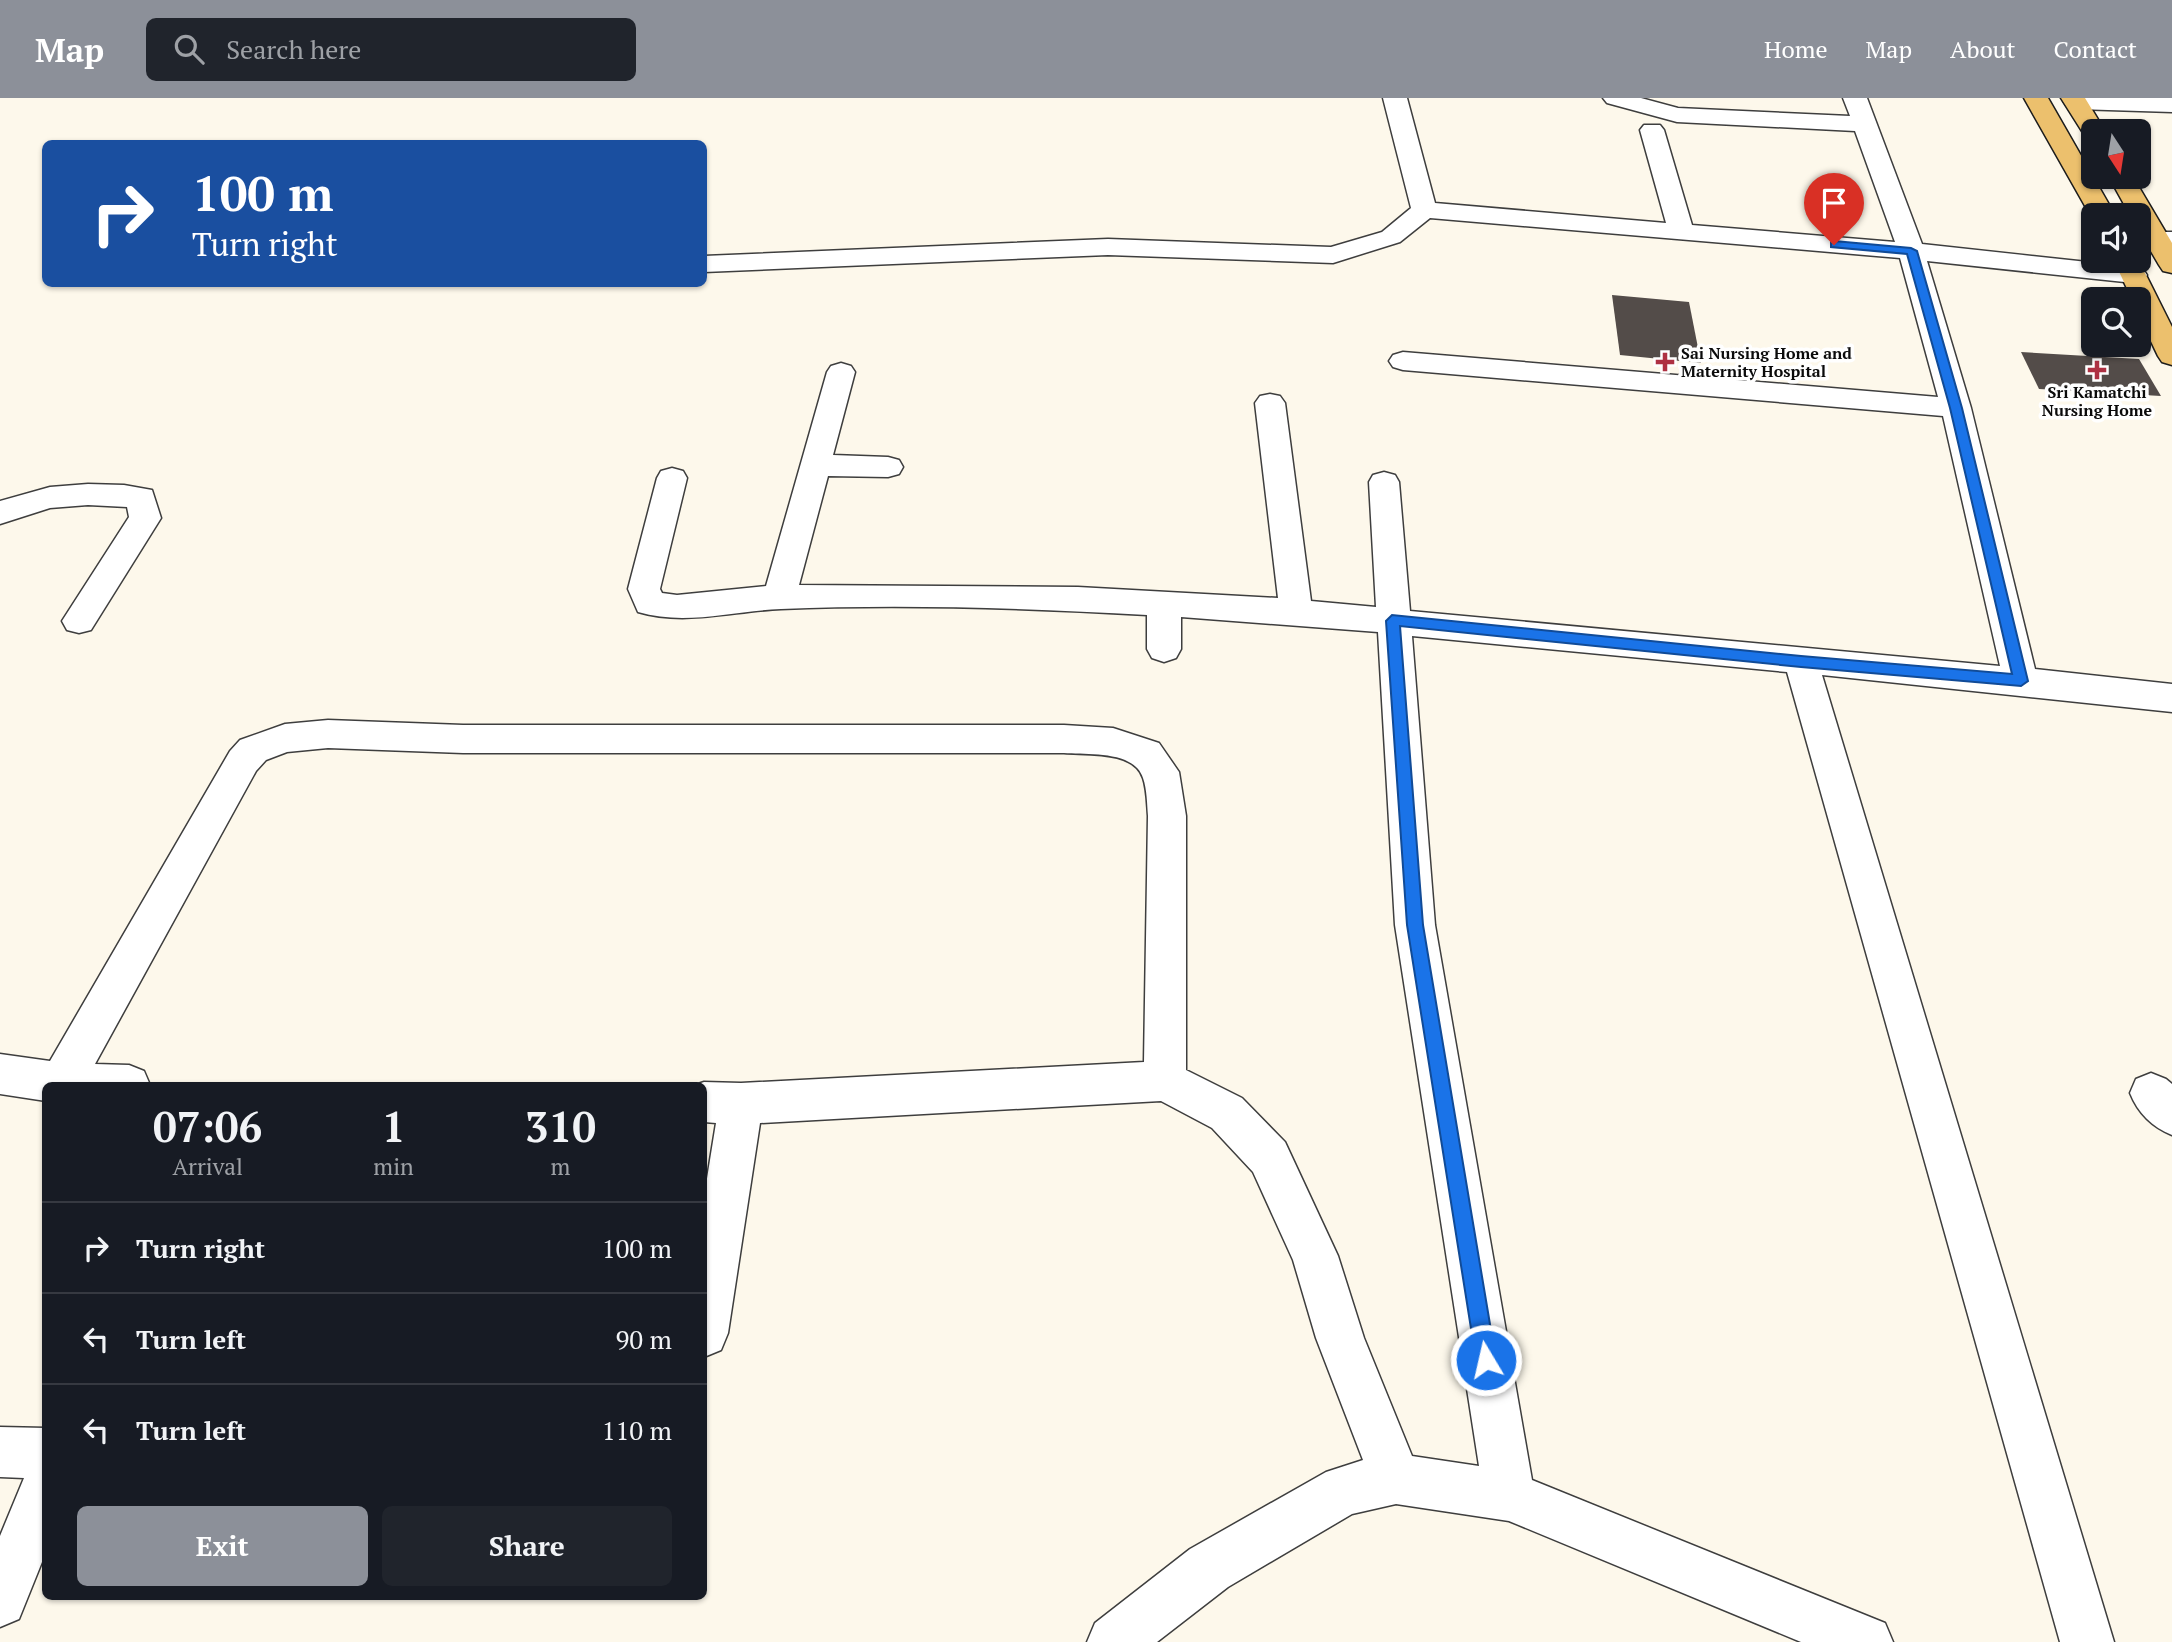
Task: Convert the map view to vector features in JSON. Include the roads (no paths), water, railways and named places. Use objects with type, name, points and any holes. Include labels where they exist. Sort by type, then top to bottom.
[{"type":"main road","points":[[2036,98],[2095,203]]},
{"type":"main road","points":[[2074,100],[2086,119]]},
{"type":"main road","points":[[2128,189],[2172,265]]},
{"type":"main road","points":[[2132,273],[2172,356]]},
{"type":"street","points":[[1395,98],[1424,210]]},
{"type":"street","points":[[1615,98],[1677,115],[1859,111],[1911,251],[1956,408],[2021,681]]},
{"type":"street","points":[[2074,100],[2172,105]]},
{"type":"street","points":[[1652,130],[1681,232]]},
{"type":"street","points":[[707,264],[1108,247],[1333,255],[1391,237],[1424,210],[2081,264]]},
{"type":"street","points":[[1403,361],[1956,408]]},
{"type":"street","points":[[779,597],[841,372]]},
{"type":"street","points":[[1270,404],[1296,612]]},
{"type":"street","points":[[816,465],[888,467]]},
{"type":"street","points":[[672,478],[644,589],[650,603],[677,607],[779,597],[1078,599],[1296,612],[2021,681],[2172,698]]},
{"type":"street","points":[[1384,482],[1415,925],[1509,1496]]},
{"type":"street","points":[[0,513],[41,498],[122,495],[141,498],[145,518],[79,621]]},
{"type":"street","points":[[1164,604],[1164,649]]},
{"type":"street","points":[[1801,662],[2087,1642]]},
{"type":"street","points":[[62,1082],[243,761],[253,750],[285,738],[328,734],[463,739],[1064,739],[1113,742],[1146,753],[1161,772],[1167,816],[1165,1081]]},
{"type":"street","points":[[0,1074],[54,1082]]},
{"type":"street","points":[[707,1295],[722,1103],[1165,1081],[1227,1113],[1269,1157],[1315,1256],[1340,1338],[1396,1479]]},
{"type":"street","points":[[0,1452],[42,1453]]},
{"type":"street","points":[[1114,1642],[1209,1568],[1344,1490],[1396,1479],[1509,1496],[1866,1642]]},
{"type":"street","points":[[0,1600],[42,1497]]},
{"type":"place","name":"Sai Nursing Home and Maternity Hospital","points":[[1665,362]]},
{"type":"place","name":"Sri Kamatchi Nursing Home","points":[[2097,370]]}]
